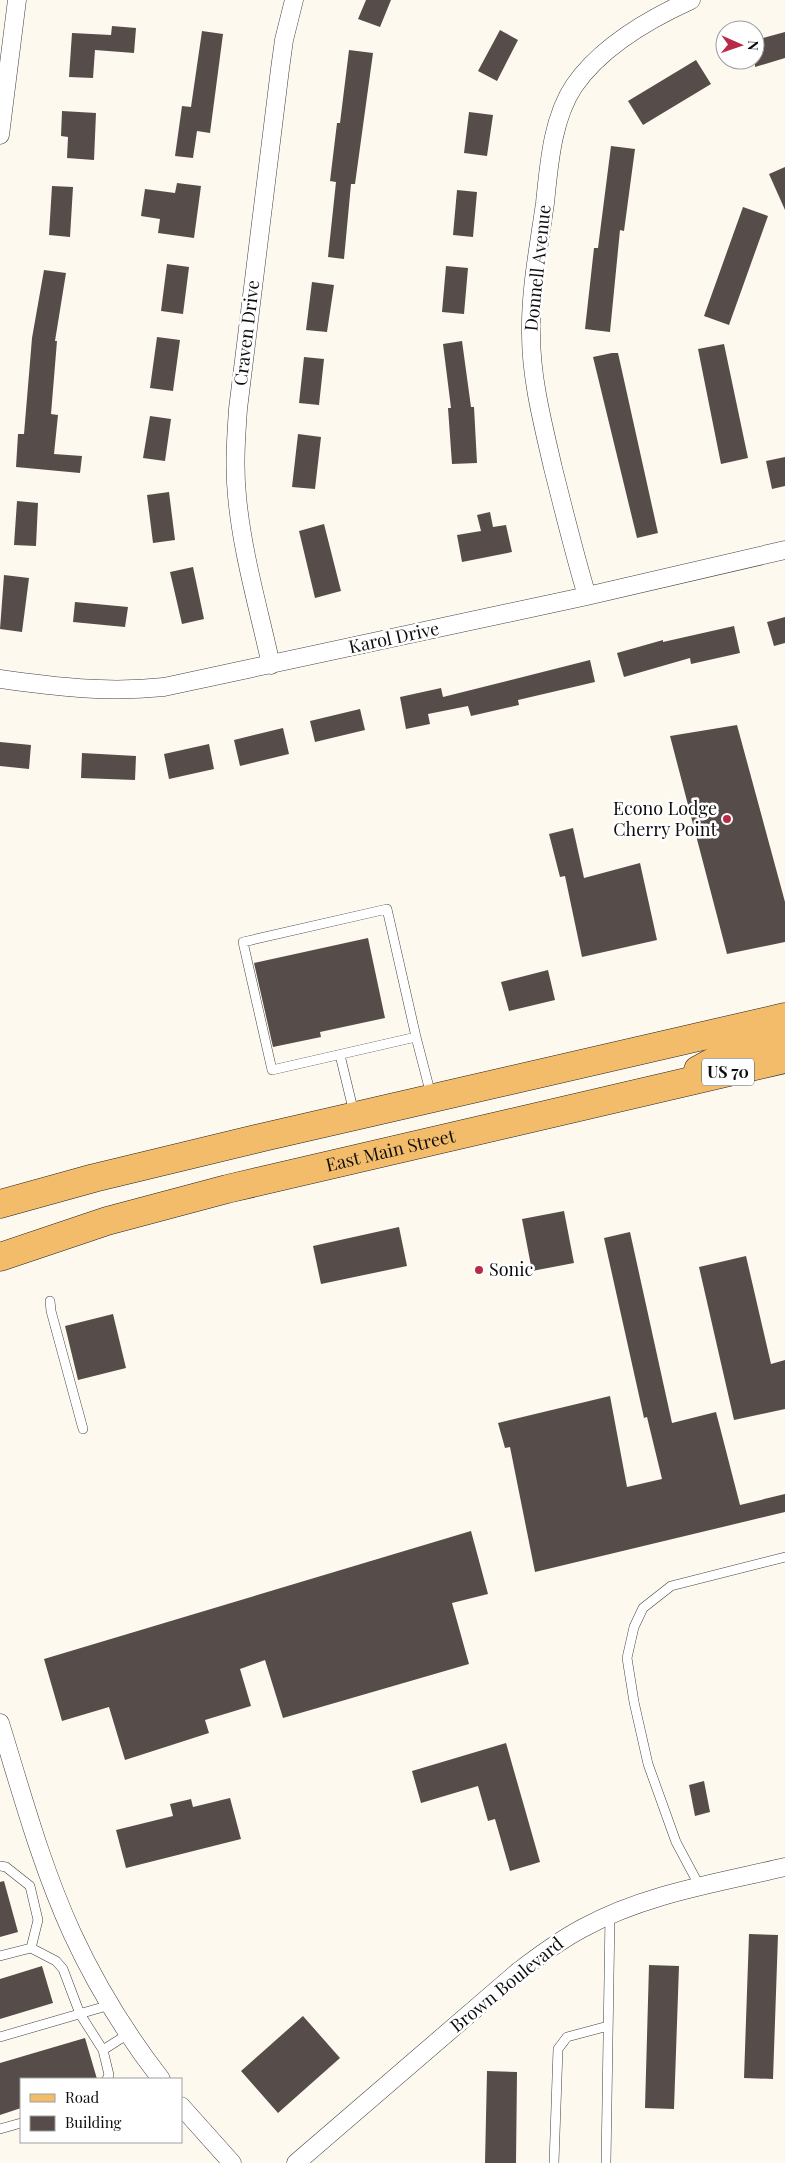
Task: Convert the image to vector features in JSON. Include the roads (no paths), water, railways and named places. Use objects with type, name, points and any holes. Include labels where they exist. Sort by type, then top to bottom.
[{"type":"main road","points":[[0,1204],[32,1194],[264,1137],[785,1017]]},
{"type":"main road","points":[[671,1086],[722,1056],[765,1042],[785,1030]]},
{"type":"main road","name":"East Main Street","points":[[0,1257],[148,1209],[274,1177],[785,1059]]},
{"type":"main road","points":[[264,1137],[274,1177]]},
{"type":"main road","points":[[0,1212],[32,1194]]},
{"type":"street","points":[[0,135],[17,0]]},
{"type":"street","name":"Craven Drive","points":[[271,665],[241,526],[237,497],[235,448],[238,401],[270,140],[284,40],[294,0]]},
{"type":"street","name":"Donnell Avenue","points":[[587,596],[574,554],[534,380],[532,306],[550,161],[562,109],[573,88],[586,70],[635,32],[691,0]]},
{"type":"street","name":"Karol Drive","points":[[0,679],[70,689],[136,690],[188,683],[587,596],[785,550]]},
{"type":"street","points":[[0,1723],[40,1883],[72,1933],[110,2005],[128,2034],[160,2078]]},
{"type":"street","name":"Brown Boulevard","points":[[296,2163],[519,1971],[556,1943],[610,1915],[645,1902],[785,1867]]},
{"type":"street","points":[[182,2107],[232,2163]]},
{"type":"lane","points":[[416,1037],[272,1070],[243,942],[387,909],[432,1099]]},
{"type":"lane","points":[[340,1055],[354,1117]]},
{"type":"lane","points":[[50,1301],[50,1311],[83,1429]]},
{"type":"lane","points":[[700,1887],[676,1842],[648,1764],[634,1702],[627,1658],[634,1627],[643,1608],[671,1586],[785,1557]]},
{"type":"lane","points":[[0,1866],[40,1883],[38,1920],[30,1948]]},
{"type":"lane","points":[[606,2163],[610,1915]]},
{"type":"lane","points":[[0,1956],[30,1948],[56,1961],[63,1969],[80,2014],[103,2050],[109,2075],[108,2078]]},
{"type":"lane","points":[[0,2037],[110,2005]]},
{"type":"lane","points":[[554,2163],[558,2049],[567,2037],[608,2026]]},
{"type":"lane","points":[[103,2050],[128,2034]]},
{"type":"lane","points":[[0,2129],[20,2123]]},
{"type":"place","name":"Econo Lodge Cherry Point","points":[[727,819]]},
{"type":"place","name":"Sonic","points":[[479,1270]]}]
